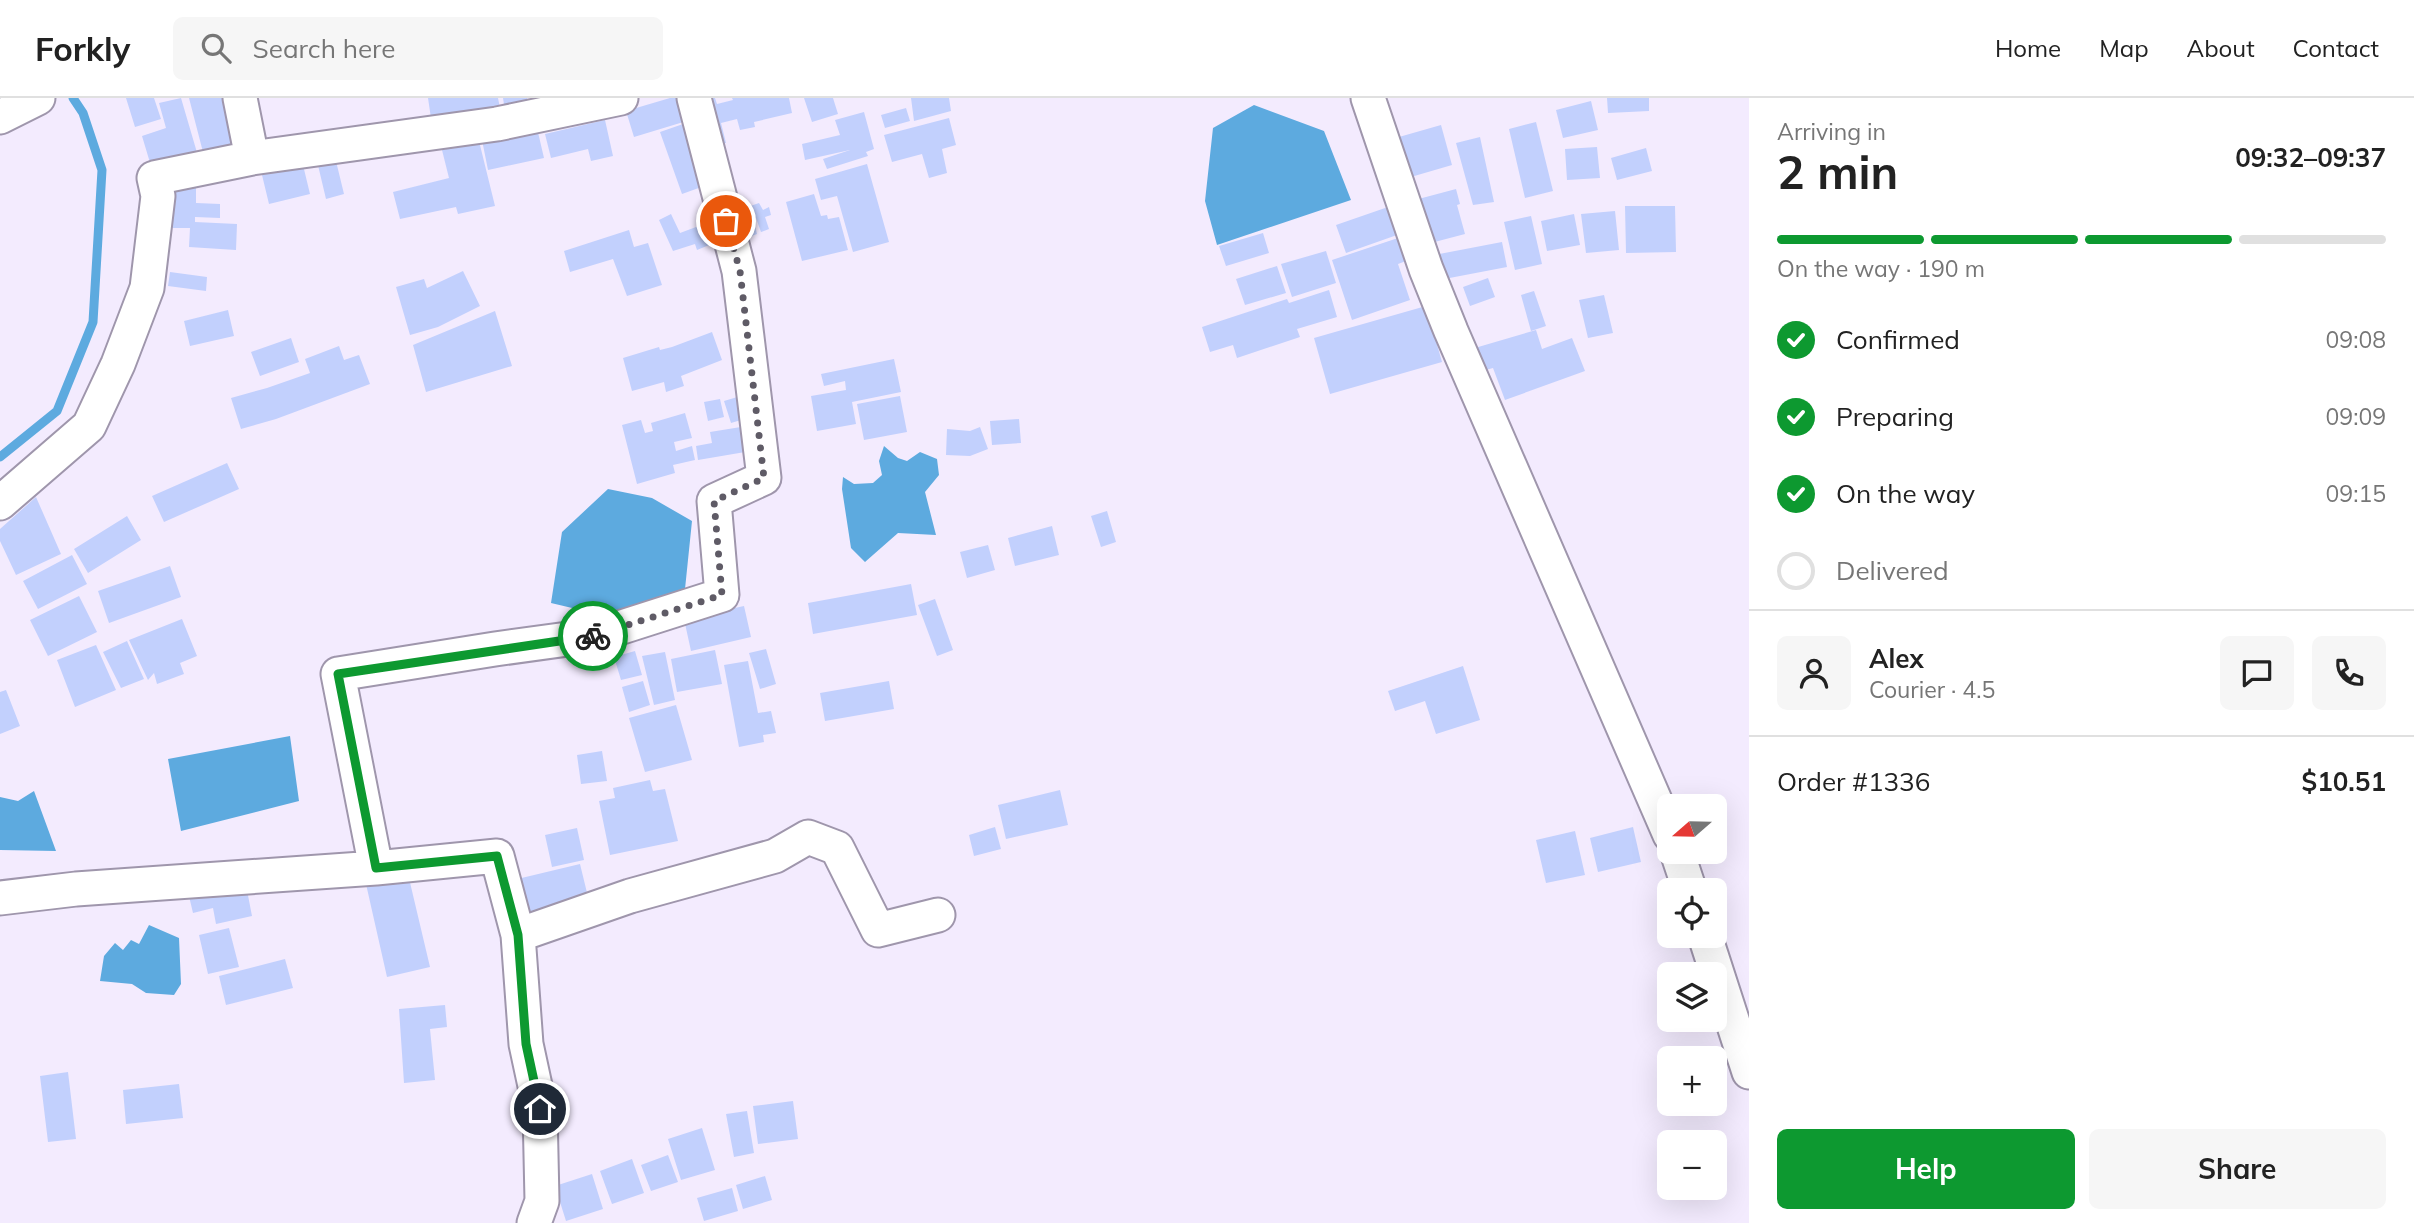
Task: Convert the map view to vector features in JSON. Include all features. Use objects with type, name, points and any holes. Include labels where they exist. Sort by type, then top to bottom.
[{"type":"street","points":[[0,117],[38,98]]},
{"type":"street","points":[[240,98],[252,158]]},
{"type":"street","points":[[0,503],[89,426],[118,364],[147,288],[158,196],[154,177],[252,158],[497,124],[621,98]]},
{"type":"street","points":[[376,868],[338,674],[597,635],[722,595],[714,501],[764,478],[740,271],[694,98]]},
{"type":"street","points":[[1368,98],[1426,269],[1451,331],[1657,805]]},
{"type":"street","points":[[518,935],[630,896],[775,856],[808,838],[837,849],[878,930],[938,915]]},
{"type":"street","points":[[0,898],[76,889],[376,868],[497,856],[518,935],[526,1044],[540,1109],[542,1201],[534,1223]]},
{"type":"street","points":[[1709,948],[1749,1072]]},
{"type":"water","points":[[1254,105],[1324,131],[1351,200],[1217,245],[1205,201],[1213,128]]},
{"type":"water","points":[[884,446],[898,458],[907,461],[920,452],[937,459],[939,475],[925,492],[936,535],[898,533],[865,562],[851,548],[842,489],[843,477],[854,484],[873,483],[882,475],[879,461]]},
{"type":"water","points":[[608,489],[652,498],[692,521],[685,589],[606,616],[551,603],[562,532]]},
{"type":"water","points":[[290,736],[299,801],[181,831],[168,759]]},
{"type":"water","points":[[34,791],[56,851],[0,850],[0,797],[18,801]]},
{"type":"water","points":[[149,925],[179,938],[181,984],[174,995],[146,993],[132,984],[100,981],[104,956],[115,943],[123,950],[131,940],[139,944]]},
{"type":"building","points":[[126,98],[154,98],[161,119],[135,127]]},
{"type":"building","points":[[181,98],[198,156],[151,166],[142,136],[166,128],[159,103]]},
{"type":"building","points":[[189,98],[223,98],[235,148],[204,156]]},
{"type":"building","points":[[428,98],[498,98],[501,113],[432,125]]},
{"type":"building","points":[[503,98],[527,98],[530,112],[506,117]]},
{"type":"building","points":[[670,98],[683,98],[690,120],[634,137],[626,111]]},
{"type":"building","points":[[698,98],[715,98],[717,104],[733,100],[732,98],[789,98],[792,113],[754,122],[755,127],[740,130],[737,119],[721,123],[726,143],[709,146]]},
{"type":"building","points":[[804,98],[833,98],[838,114],[812,122]]},
{"type":"building","points":[[911,98],[949,98],[951,111],[914,121]]},
{"type":"building","points":[[1607,98],[1649,98],[1649,111],[1608,113]]},
{"type":"building","points":[[1591,101],[1598,130],[1563,138],[1556,110]]},
{"type":"building","points":[[906,108],[910,121],[885,128],[881,115]]},
{"type":"building","points":[[864,112],[874,149],[866,152],[868,156],[827,169],[823,159],[850,150],[805,160],[802,144],[840,135],[835,120]]},
{"type":"building","points":[[949,118],[956,145],[942,149],[947,173],[929,178],[922,154],[892,162],[884,135]]},
{"type":"building","points":[[605,120],[613,156],[591,161],[588,149],[551,158],[545,134]]},
{"type":"building","points":[[1536,122],[1553,191],[1525,198],[1509,129]]},
{"type":"building","points":[[686,123],[707,185],[682,194],[660,132]]},
{"type":"building","points":[[1441,125],[1452,165],[1404,179],[1392,139]]},
{"type":"building","points":[[537,128],[544,158],[488,170],[482,140]]},
{"type":"building","points":[[1480,137],[1494,202],[1473,205],[1456,143]]},
{"type":"building","points":[[479,141],[495,206],[458,214],[456,207],[400,219],[393,192],[449,178],[442,150]]},
{"type":"building","points":[[1597,147],[1600,178],[1567,180],[1565,149]]},
{"type":"building","points":[[1646,148],[1652,171],[1617,180],[1611,158]]},
{"type":"building","points":[[335,157],[344,194],[326,199],[317,161]]},
{"type":"building","points":[[867,164],[889,242],[853,252],[837,196],[821,200],[815,179]]},
{"type":"building","points":[[303,165],[310,194],[269,204],[262,175]]},
{"type":"building","points":[[170,187],[196,188],[196,203],[220,204],[220,218],[195,217],[195,222],[237,224],[236,250],[189,247],[190,228],[169,228]]},
{"type":"building","points":[[1456,189],[1460,204],[1457,205],[1465,234],[1427,244],[1411,201]]},
{"type":"building","points":[[814,194],[821,216],[827,215],[828,219],[839,217],[848,250],[802,261],[786,202]]},
{"type":"building","points":[[759,203],[763,210],[769,207],[771,215],[765,217],[769,229],[761,232],[756,218],[753,218],[757,234],[749,237],[745,227],[738,230],[739,210]]},
{"type":"building","points":[[1625,206],[1675,206],[1676,252],[1626,253]]},
{"type":"building","points":[[1388,207],[1397,235],[1346,253],[1336,225]]},
{"type":"building","points":[[1615,211],[1619,250],[1586,253],[1581,214]]},
{"type":"building","points":[[671,214],[680,233],[712,221],[720,260],[714,243],[697,250],[695,244],[673,251],[659,220]]},
{"type":"building","points":[[1574,214],[1580,245],[1547,251],[1541,221]]},
{"type":"building","points":[[1531,216],[1542,264],[1515,270],[1504,222]]},
{"type":"building","points":[[629,230],[634,247],[648,243],[662,285],[627,296],[613,259],[570,272],[564,251]]},
{"type":"building","points":[[1263,233],[1269,253],[1226,266],[1219,246]]},
{"type":"building","points":[[1398,238],[1406,261],[1398,264],[1410,300],[1352,320],[1332,260]]},
{"type":"building","points":[[1502,242],[1507,267],[1439,280],[1434,255]]},
{"type":"building","points":[[1326,251],[1336,283],[1292,297],[1281,264]]},
{"type":"building","points":[[1277,266],[1286,293],[1245,305],[1236,279]]},
{"type":"building","points":[[463,271],[480,306],[438,327],[410,335],[396,287],[424,279],[427,288]]},
{"type":"building","points":[[170,272],[207,277],[206,291],[168,286]]},
{"type":"building","points":[[1488,278],[1495,297],[1470,306],[1463,287]]},
{"type":"building","points":[[1329,290],[1337,317],[1297,329],[1300,337],[1237,358],[1233,345],[1210,352],[1202,327],[1287,299],[1289,303]]},
{"type":"building","points":[[1534,291],[1546,326],[1531,331],[1521,295]]},
{"type":"building","points":[[1604,295],[1613,333],[1588,338],[1579,300]]},
{"type":"building","points":[[1426,306],[1442,362],[1330,394],[1314,338]]},
{"type":"building","points":[[228,310],[234,336],[190,346],[184,321]]},
{"type":"building","points":[[495,311],[512,366],[426,392],[413,345]]},
{"type":"building","points":[[1536,330],[1542,349],[1572,338],[1585,371],[1505,400],[1493,368],[1475,373],[1468,350]]},
{"type":"building","points":[[712,332],[722,360],[681,376],[684,386],[666,392],[664,382],[632,391],[623,358],[659,347],[660,350],[672,347]]},
{"type":"building","points":[[291,338],[299,362],[260,376],[251,352]]},
{"type":"building","points":[[339,346],[344,360],[359,355],[370,384],[241,429],[231,398],[310,373],[305,359]]},
{"type":"building","points":[[894,359],[901,392],[852,402],[856,424],[817,431],[811,396],[846,390],[845,381],[824,386],[821,374]]},
{"type":"building","points":[[744,395],[751,417],[731,423],[724,401]]},
{"type":"building","points":[[900,396],[907,432],[864,440],[857,404]]},
{"type":"building","points":[[720,399],[724,417],[708,421],[704,402]]},
{"type":"building","points":[[685,413],[692,438],[674,442],[676,451],[692,446],[695,460],[673,465],[675,473],[637,484],[622,425],[641,420],[645,433],[653,431],[651,423]]},
{"type":"building","points":[[1019,419],[1021,443],[992,445],[990,421]]},
{"type":"building","points":[[747,426],[751,451],[698,460],[696,446],[712,443],[710,432]]},
{"type":"building","points":[[980,427],[988,449],[970,456],[946,455],[947,429],[970,431]]},
{"type":"building","points":[[227,463],[239,489],[164,522],[152,496]]},
{"type":"building","points":[[36,497],[61,554],[16,575],[0,541],[0,529]]},
{"type":"building","points":[[1107,511],[1116,542],[1101,547],[1091,516]]},
{"type":"building","points":[[127,516],[141,540],[88,573],[74,549]]},
{"type":"building","points":[[1052,526],[1059,555],[1015,566],[1008,538]]},
{"type":"building","points":[[988,545],[995,570],[967,578],[960,552]]},
{"type":"building","points":[[72,555],[87,584],[38,609],[23,581]]},
{"type":"building","points":[[170,566],[181,597],[109,623],[98,591]]},
{"type":"building","points":[[911,584],[917,615],[813,634],[808,603]]},
{"type":"building","points":[[79,596],[97,632],[48,656],[30,620]]},
{"type":"building","points":[[935,599],[953,650],[937,656],[918,605]]},
{"type":"building","points":[[744,606],[751,637],[691,651],[684,619]]},
{"type":"building","points":[[182,619],[197,656],[180,663],[184,674],[157,684],[154,673],[148,680],[129,640]]},
{"type":"building","points":[[127,641],[144,679],[121,688],[103,652]]},
{"type":"building","points":[[96,645],[116,690],[75,707],[57,660]]},
{"type":"building","points":[[766,649],[776,684],[760,689],[749,653]]},
{"type":"building","points":[[715,650],[722,684],[677,692],[671,659]]},
{"type":"building","points":[[635,651],[642,675],[621,680],[614,657]]},
{"type":"building","points":[[665,652],[675,700],[654,705],[642,656]]},
{"type":"building","points":[[748,661],[758,713],[771,711],[776,733],[763,735],[764,742],[739,747],[724,665]]},
{"type":"building","points":[[1463,666],[1480,720],[1436,734],[1425,701],[1395,711],[1388,691]]},
{"type":"building","points":[[643,681],[650,705],[629,712],[622,687]]},
{"type":"building","points":[[889,681],[894,709],[825,721],[820,693]]},
{"type":"building","points":[[6,690],[20,726],[0,734],[0,692]]},
{"type":"building","points":[[676,705],[692,760],[645,772],[629,718]]},
{"type":"building","points":[[602,751],[607,781],[581,784],[577,755]]},
{"type":"building","points":[[650,780],[653,791],[665,789],[678,841],[610,855],[599,801],[615,798],[613,788]]},
{"type":"building","points":[[1060,790],[1068,825],[1006,839],[998,805]]},
{"type":"building","points":[[995,827],[1001,849],[974,856],[969,835]]},
{"type":"building","points":[[1633,827],[1641,862],[1598,872],[1590,838]]},
{"type":"building","points":[[577,828],[584,860],[552,867],[545,835]]},
{"type":"building","points":[[1575,831],[1585,875],[1546,883],[1536,840]]},
{"type":"building","points":[[580,864],[589,901],[522,925],[509,881]]},
{"type":"building","points":[[408,874],[430,967],[387,977],[366,884]]},
{"type":"building","points":[[245,880],[252,916],[216,924],[213,908],[193,913],[188,892]]},
{"type":"building","points":[[229,928],[239,967],[208,974],[199,935]]},
{"type":"building","points":[[285,959],[293,988],[226,1005],[219,976]]},
{"type":"building","points":[[445,1005],[447,1027],[430,1029],[435,1080],[404,1083],[399,1009]]},
{"type":"building","points":[[68,1072],[76,1139],[48,1142],[40,1076]]},
{"type":"building","points":[[179,1084],[183,1118],[126,1124],[123,1090]]},
{"type":"building","points":[[793,1101],[798,1139],[758,1144],[753,1106]]},
{"type":"building","points":[[747,1111],[754,1153],[734,1157],[726,1114]]},
{"type":"building","points":[[702,1128],[715,1170],[681,1180],[668,1139]]},
{"type":"building","points":[[668,1155],[678,1182],[651,1191],[641,1165]]},
{"type":"building","points":[[632,1159],[644,1193],[612,1204],[600,1171]]},
{"type":"building","points":[[592,1174],[603,1209],[566,1221],[555,1186]]},
{"type":"building","points":[[765,1176],[772,1200],[743,1209],[736,1185]]},
{"type":"building","points":[[732,1188],[738,1211],[704,1221],[697,1198]]},
{"type":"waterway","points":[[0,457],[57,411],[93,322],[102,170],[83,113],[73,98]]},
{"type":"way so far","points":[[593,636],[722,595],[714,501],[764,478],[740,271],[726,221]]},
{"type":"route","points":[[540,1109],[526,1044],[518,935],[497,856],[376,868],[338,674],[593,636]]}]
